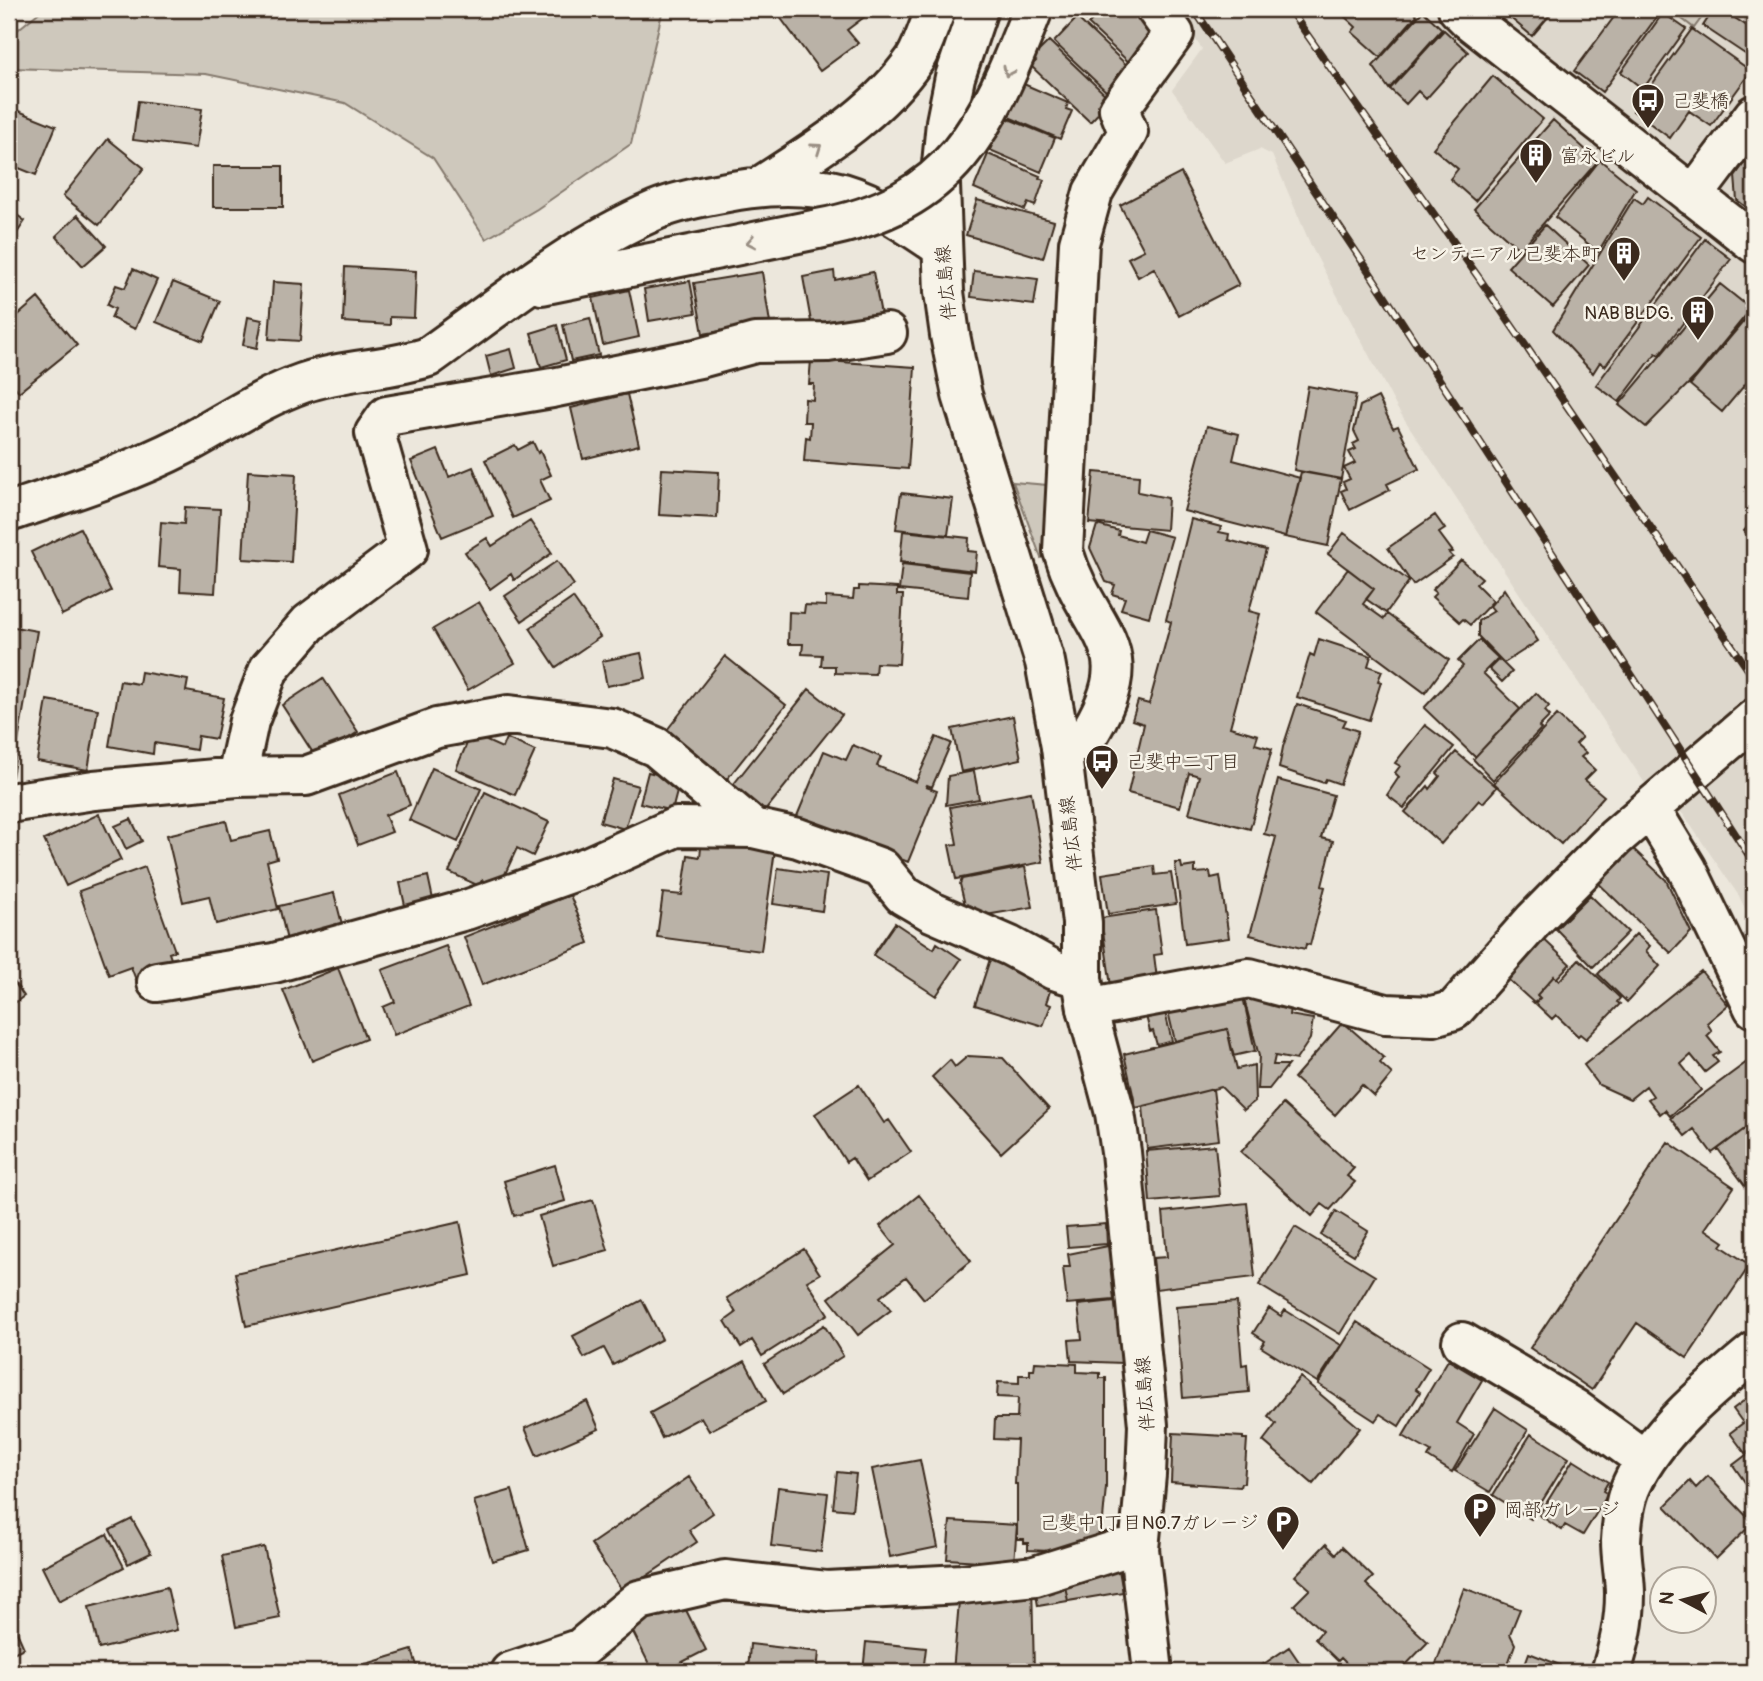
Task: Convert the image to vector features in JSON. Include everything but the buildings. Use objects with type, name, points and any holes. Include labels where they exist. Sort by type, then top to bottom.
[{"type":"street","points":[[761,186],[861,117],[889,91],[916,57],[936,9]]},
{"type":"street","name":"伴広島線","points":[[978,9],[955,77],[946,122],[940,185],[941,247],[950,335],[962,395],[1045,662],[1060,747],[1082,923],[1085,994],[1115,1113],[1121,1152],[1147,1411],[1146,1475],[1139,1549],[1153,1672]]},
{"type":"street","points":[[523,289],[818,229],[869,217],[889,209],[928,185],[974,134],[1008,74],[1033,9]]},
{"type":"street","points":[[1060,747],[1085,740],[1101,715],[1111,690],[1114,666],[1110,645],[1069,572],[1063,551],[1079,243],[1093,192],[1128,132],[1119,109],[1174,34],[1156,9]]},
{"type":"street","points":[[1458,9],[1754,243]]},
{"type":"street","points":[[1693,196],[1754,115]]},
{"type":"street","points":[[9,512],[90,485],[183,446],[242,410],[303,383],[368,367],[403,365],[428,357],[600,237],[658,209],[704,196],[761,186],[809,188],[844,194],[896,217],[941,247]]},
{"type":"street","points":[[237,777],[249,721],[269,669],[309,623],[408,549],[375,433],[387,416],[552,388],[700,358],[755,343],[828,342],[887,333]]},
{"type":"street","points":[[9,803],[93,790],[237,777],[306,776],[437,728],[509,715],[612,728],[656,747],[753,828]]},
{"type":"street","points":[[157,982],[274,963],[466,910],[587,867],[676,827],[753,828],[798,838],[881,868],[903,895],[932,912],[1010,946],[1054,970],[1085,994],[1249,978],[1386,1014],[1433,1016],[1454,1010],[1542,912],[1615,838],[1754,719]]},
{"type":"street","points":[[1650,808],[1687,869],[1754,1007]]},
{"type":"street","points":[[1462,1342],[1575,1409],[1646,1460]]},
{"type":"street","points":[[1611,1672],[1622,1637],[1625,1595],[1621,1543],[1631,1485],[1646,1460],[1686,1412],[1754,1352]]},
{"type":"street","points":[[510,1672],[581,1648],[639,1600],[725,1580],[827,1591],[962,1584],[1035,1576],[1121,1549],[1139,1549]]},
{"type":"shaded area","points":[[43,9],[663,9],[631,144],[537,209],[486,239],[433,158],[345,103],[206,74],[9,68],[9,37]]},
{"type":"shaded area","points":[[1174,9],[1754,9],[1754,927],[1739,896],[1683,814],[1646,785],[1397,408],[1312,248],[1272,155],[1260,149],[1225,163],[1172,90],[1202,49]]},
{"type":"shaded area","points":[[1669,9],[1708,9],[1694,28]]},
{"type":"shaded area","points":[[1013,482],[1047,485],[1046,556],[1041,558]]},
{"type":"railway","points":[[1194,9],[1370,273],[1754,863]]},
{"type":"railway","points":[[1289,9],[1479,278],[1754,678]]},
{"type":"place","name":"己斐橋","points":[[1648,130]]},
{"type":"place","name":"富永ビル","points":[[1536,185]]},
{"type":"place","name":"センテニアル己斐本町","points":[[1624,283]]},
{"type":"place","name":"NAB BLDG.","points":[[1698,342]]},
{"type":"place","name":"己斐中二丁目","points":[[1102,791]]},
{"type":"place","name":"岡部ガレージ","points":[[1480,1539]]},
{"type":"place","name":"己斐中1丁目NO.7ガレージ","points":[[1283,1552]]}]
